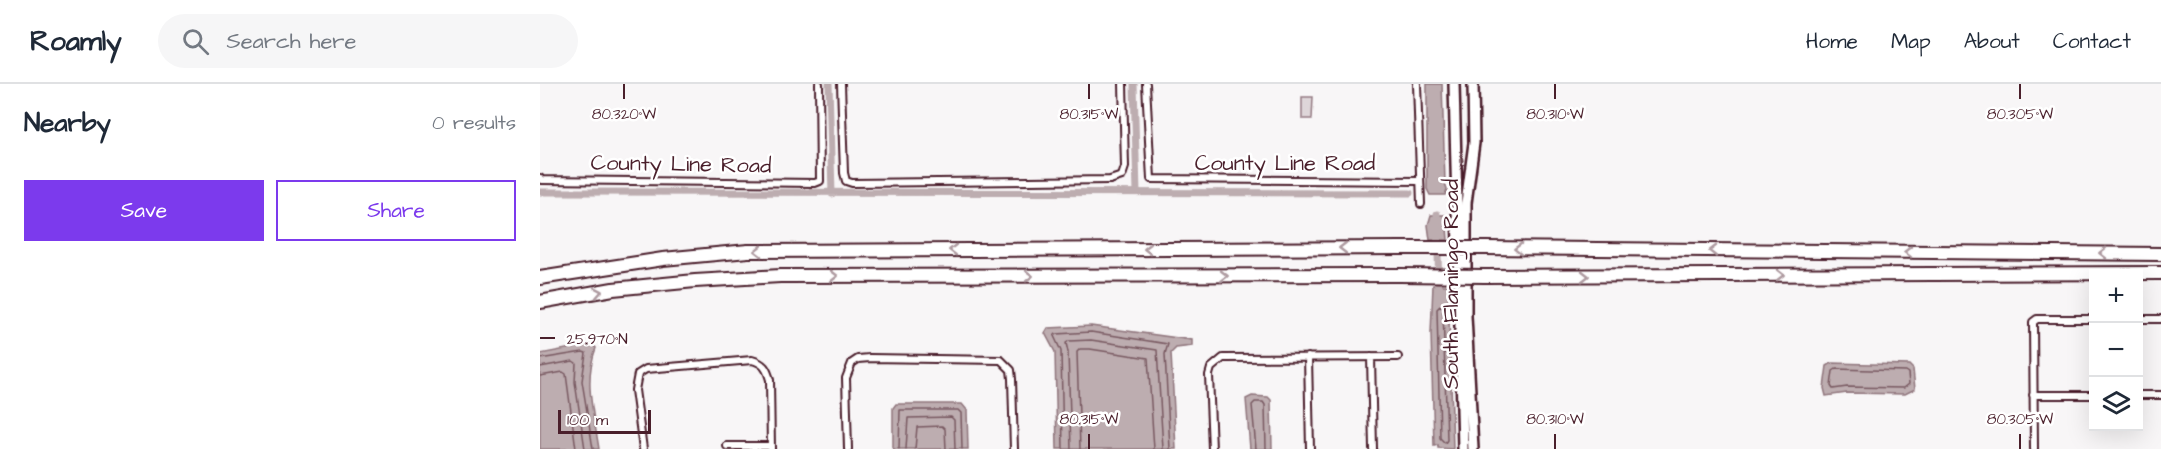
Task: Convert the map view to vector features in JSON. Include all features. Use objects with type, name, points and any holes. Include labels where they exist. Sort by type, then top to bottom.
[{"type":"highway","points":[[540,278],[663,259],[748,251],[1485,248],[2161,254]]},
{"type":"highway","points":[[540,302],[637,287],[780,276],[2161,273]]},
{"type":"main road","name":"South Flamingo Road","points":[[1455,84],[1463,449]]},
{"type":"main road","name":"South Flamingo Road","points":[[1473,84],[1474,143],[1466,203],[1466,316],[1473,449]]},
{"type":"street","name":"County Line Road","points":[[541,179],[804,183],[820,181],[819,84]]},
{"type":"street","points":[[841,84],[844,173],[846,181],[864,183],[1110,180],[1122,176],[1125,167],[1122,84]]},
{"type":"street","name":"County Line Road","points":[[1146,84],[1151,179],[1419,181]]},
{"type":"street","points":[[1417,84],[1421,204]]},
{"type":"street","points":[[2034,449],[2033,322],[2035,320],[2089,318]]},
{"type":"street","points":[[2143,318],[2161,318]]},
{"type":"street","points":[[1308,357],[1310,449]]},
{"type":"street","points":[[1371,357],[1373,449]]},
{"type":"street","points":[[1212,449],[1209,375],[1211,368],[1222,358],[1398,357]]},
{"type":"street","points":[[848,449],[846,378],[852,363],[858,359],[893,358],[1001,360],[1011,370],[1014,449]]},
{"type":"street","points":[[643,449],[635,390],[638,374],[646,369],[752,360],[763,365],[768,371],[770,380],[771,447],[727,446]]},
{"type":"street","points":[[2033,395],[2089,395]]},
{"type":"street","points":[[2143,395],[2161,395]]},
{"type":"shaded area","points":[[1302,97],[1313,97],[1312,119],[1302,119]]},
{"type":"water","points":[[1427,84],[1442,84],[1447,189],[1445,195],[1430,195],[1427,189]]},
{"type":"water","points":[[1431,215],[1446,215],[1448,240],[1430,240],[1428,225]]},
{"type":"water","points":[[1433,285],[1448,285],[1453,449],[1434,446],[1431,333]]},
{"type":"water","points":[[1091,326],[1192,340],[1192,346],[1176,348],[1171,353],[1176,449],[1057,449],[1055,352],[1045,333],[1048,328]]},
{"type":"water","points":[[592,344],[596,348],[590,373],[590,386],[599,449],[540,449],[540,354]]},
{"type":"water","points":[[1832,363],[1909,365],[1913,369],[1915,389],[1905,394],[1847,393],[1826,396],[1824,388],[1827,366]]},
{"type":"water","points":[[1252,396],[1268,397],[1271,400],[1272,449],[1250,449],[1246,399]]},
{"type":"water","points":[[896,404],[962,404],[967,410],[968,449],[893,449],[893,408]]},
{"type":"waterway","points":[[829,84],[832,194]]},
{"type":"waterway","points":[[1134,84],[1137,192]]},
{"type":"waterway","points":[[540,192],[1410,193]]},
{"type":"waterway","points":[[1437,214],[1439,293]]}]
